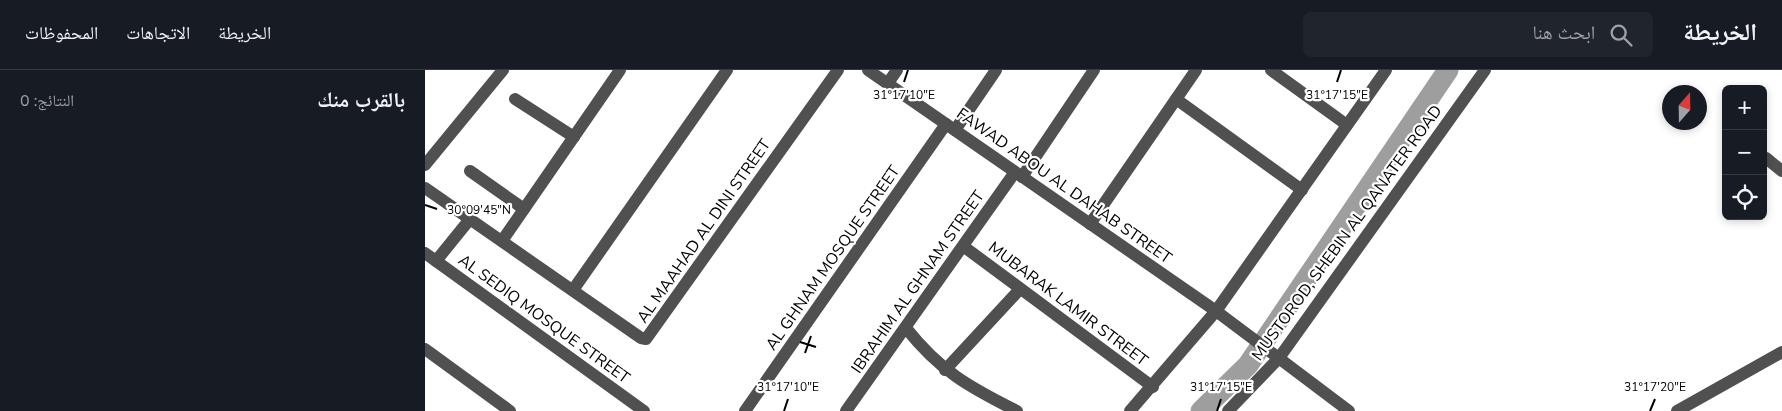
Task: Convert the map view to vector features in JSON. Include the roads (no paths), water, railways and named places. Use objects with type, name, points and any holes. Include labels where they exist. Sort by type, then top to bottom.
[{"type":"street","points":[[425,165],[503,70]]},
{"type":"street","points":[[502,241],[620,70]]},
{"type":"street","points":[[573,290],[727,70]]},
{"type":"street","name":"AL MAAHAD AL DINI STREET","points":[[425,188],[646,339],[838,70]]},
{"type":"street","name":"FAWAD ABOU AL DAHAB STREET","points":[[868,70],[1216,311],[1349,411]]},
{"type":"street","points":[[888,84],[897,70]]},
{"type":"street","name":"AL GHNAM MOSQUE STREET","points":[[745,411],[951,127],[996,70]]},
{"type":"street","name":"IBRAHIM AL GHNAM STREET","points":[[846,411],[963,246],[1019,174],[1095,70]]},
{"type":"street","points":[[1090,224],[1196,70]]},
{"type":"street","points":[[1271,70],[1347,125]]},
{"type":"street","points":[[1130,411],[1153,387],[1216,311],[1386,70]]},
{"type":"street","name":"MUSTOROD, SHEBIN AL QANATER ROAD","points":[[1229,411],[1279,358],[1485,70]]},
{"type":"street","points":[[515,99],[574,137]]},
{"type":"street","points":[[1176,99],[1302,190]]},
{"type":"street","points":[[1767,159],[1782,171]]},
{"type":"street","points":[[470,171],[524,210]]},
{"type":"street","points":[[436,261],[470,219]]},
{"type":"street","name":"MUBARAK LAMIR STREET","points":[[963,246],[1153,387]]},
{"type":"street","name":"AL SEDIQ MOSQUE STREET","points":[[425,253],[645,411]]},
{"type":"street","points":[[945,370],[1020,288]]},
{"type":"street","points":[[906,328],[924,350],[945,370],[973,389],[1017,411]]},
{"type":"street","points":[[425,350],[510,411]]},
{"type":"street","points":[[1677,411],[1782,352]]},
{"type":"waterway","points":[[1201,411],[1248,365],[1448,70]]}]
